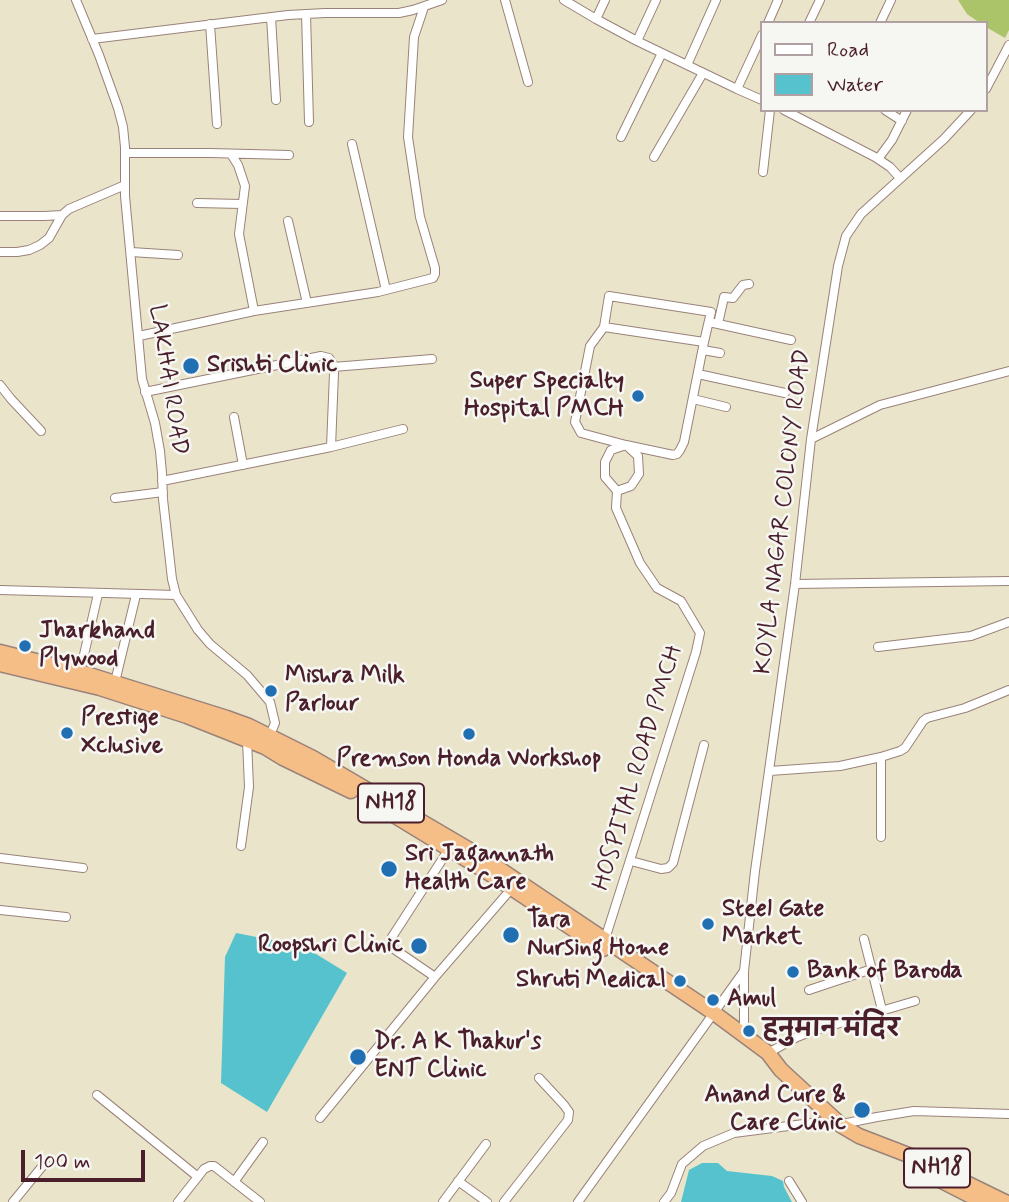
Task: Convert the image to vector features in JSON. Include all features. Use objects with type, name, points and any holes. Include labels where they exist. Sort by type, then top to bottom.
[{"type":"highway","name":"NH18","points":[[0,652],[115,682],[249,726],[267,742],[382,807],[449,849],[495,871],[512,888],[744,1034],[768,1053],[781,1070],[838,1122],[867,1139],[911,1156],[1000,1201]]},
{"type":"highway","name":"NH18","points":[[0,664],[100,688],[187,716],[247,740],[267,742],[313,758],[424,822],[495,871],[605,939],[712,1016],[761,1058],[781,1070]]},
{"type":"highway","name":"NH18","points":[[867,1139],[880,1150],[983,1202]]},
{"type":"street","name":"LAKHAI ROAD","points":[[76,0],[123,127],[125,186],[142,379],[155,423],[170,569],[176,595],[198,631],[247,675],[270,702],[275,723],[267,742]]},
{"type":"street","points":[[505,0],[528,82]]},
{"type":"street","points":[[564,0],[637,41],[760,99]]},
{"type":"street","points":[[596,19],[605,0]]},
{"type":"street","points":[[637,41],[656,0]]},
{"type":"street","points":[[687,65],[716,0]]},
{"type":"street","points":[[769,21],[778,0]]},
{"type":"street","points":[[810,21],[820,0]]},
{"type":"street","points":[[881,21],[891,0]]},
{"type":"street","points":[[92,39],[306,14],[399,13],[437,1]]},
{"type":"street","points":[[139,336],[254,310],[386,290],[433,278],[435,268],[420,217],[408,137],[414,37],[424,7]]},
{"type":"street","points":[[306,14],[309,122]]},
{"type":"street","points":[[271,17],[276,100]]},
{"type":"street","points":[[210,24],[217,124]]},
{"type":"street","points":[[737,89],[760,38]]},
{"type":"street","points":[[988,85],[1009,45]]},
{"type":"street","points":[[621,137],[662,53]]},
{"type":"street","points":[[654,157],[704,73]]},
{"type":"street","points":[[763,173],[770,112]]},
{"type":"street","points":[[788,112],[878,159],[900,178]]},
{"type":"street","points":[[888,112],[902,121]]},
{"type":"street","points":[[878,159],[892,140],[906,112]]},
{"type":"street","name":"KOYLA NAGAR COLONY ROAD","points":[[744,1034],[744,971],[755,871],[795,583],[811,439],[838,266],[846,236],[861,215],[944,139],[969,112]]},
{"type":"street","points":[[352,144],[386,290]]},
{"type":"street","points":[[125,153],[289,155]]},
{"type":"street","points":[[231,154],[245,186],[239,234],[254,310]]},
{"type":"street","points":[[0,252],[29,250],[40,245],[49,238],[62,215],[81,203],[125,186]]},
{"type":"street","points":[[197,203],[242,204]]},
{"type":"street","points":[[0,216],[62,215]]},
{"type":"street","points":[[288,221],[307,303]]},
{"type":"street","points":[[131,252],[178,255]]},
{"type":"street","points":[[713,323],[711,312],[609,296],[604,327],[590,346],[575,422],[581,433],[673,455],[677,453],[684,442],[704,346],[724,297],[733,298],[743,285],[749,284]]},
{"type":"street","points":[[713,323],[791,340]]},
{"type":"street","points":[[604,327],[704,346],[720,353]]},
{"type":"street","points":[[145,391],[321,356],[329,358],[333,367],[331,447]]},
{"type":"street","points":[[333,367],[432,359]]},
{"type":"street","points":[[811,439],[880,405],[1009,371]]},
{"type":"street","points":[[698,374],[785,393]]},
{"type":"street","points":[[2,389],[41,431]]},
{"type":"street","points":[[693,399],[726,407]]},
{"type":"street","points":[[234,417],[243,465]]},
{"type":"street","points":[[162,481],[331,447],[403,429]]},
{"type":"street","points":[[626,445],[638,456],[639,474],[631,486],[617,491],[606,477],[605,462],[611,450],[626,445]]},
{"type":"street","name":"HOSPITAL ROAD PMCH","points":[[605,939],[700,632],[681,601],[656,588],[640,563],[616,509],[617,491]]},
{"type":"street","points":[[115,498],[163,492]]},
{"type":"street","points":[[795,583],[1009,581]]},
{"type":"street","points":[[0,590],[176,595]]},
{"type":"street","points":[[80,672],[99,594]]},
{"type":"street","points":[[115,682],[136,594]]},
{"type":"street","points":[[878,647],[971,636],[1009,622]]},
{"type":"street","points":[[770,771],[840,766],[900,751],[927,718],[965,708],[1009,690]]},
{"type":"street","points":[[241,846],[249,787],[247,740]]},
{"type":"street","points":[[631,861],[661,869],[668,868],[673,863],[704,745]]},
{"type":"street","points":[[880,837],[881,757]]},
{"type":"street","points":[[435,977],[394,949],[391,944],[392,937],[449,849]]},
{"type":"street","points":[[0,858],[82,868]]},
{"type":"street","points":[[320,1118],[512,888]]},
{"type":"street","points":[[0,910],[66,917]]},
{"type":"street","points":[[864,939],[882,1010]]},
{"type":"street","points":[[809,990],[872,970]]},
{"type":"street","name":"KOYLA NAGAR COLONY ROAD","points":[[578,1202],[744,971]]},
{"type":"street","points":[[768,1053],[813,1031],[915,1000]]},
{"type":"street","points":[[504,1202],[568,1120],[569,1112],[539,1078]]},
{"type":"street","points":[[97,1095],[198,1177]]},
{"type":"street","points":[[664,1202],[671,1193],[682,1164],[703,1146],[734,1133],[914,1111],[1009,1114]]},
{"type":"street","points":[[234,1182],[263,1142]]},
{"type":"street","points":[[443,1202],[486,1144]]},
{"type":"street","points":[[13,1202],[45,1163]]},
{"type":"street","points":[[178,1202],[206,1167],[214,1166],[260,1202]]},
{"type":"street","points":[[458,1181],[487,1202]]},
{"type":"street","points":[[789,1181],[802,1202]]},
{"type":"green space","points":[[958,0],[1009,0],[1009,30],[1005,38],[988,28],[988,21],[977,21],[967,14]]},
{"type":"water","points":[[236,933],[303,946],[347,973],[267,1112],[221,1083],[225,957]]},
{"type":"water","points":[[702,1163],[718,1163],[727,1171],[772,1176],[783,1181],[792,1202],[681,1202],[689,1170]]},
{"type":"place","name":"Srishti Clinic","points":[[191,366]]},
{"type":"place","name":"Super Specialty Hospital PMCH","points":[[638,396]]},
{"type":"place","name":"Jharkhand Plywood","points":[[25,646]]},
{"type":"place","name":"Mishra Milk Parlour","points":[[271,691]]},
{"type":"place","name":"Prestige Xclusive","points":[[67,733]]},
{"type":"place","name":"Premson Honda Workshop","points":[[469,734]]},
{"type":"place","name":"Sri Jagannath Health Care","points":[[389,869]]},
{"type":"place","name":"Steel Gate Market","points":[[708,924]]},
{"type":"place","name":"Tara Nursing Home","points":[[511,935]]},
{"type":"place","name":"Roopshri Clinic","points":[[419,946]]},
{"type":"place","name":"Bank of Baroda","points":[[793,972]]},
{"type":"place","name":"Shruti Medical","points":[[680,981]]},
{"type":"place","name":"Amul","points":[[713,1000]]},
{"type":"place","name":"हनुमान मंदिर","points":[[749,1031]]},
{"type":"place","name":"Dr. A K Thakur's ENT Clinic","points":[[358,1057]]},
{"type":"place","name":"Anand Cure & Care Clinic","points":[[862,1110]]}]
